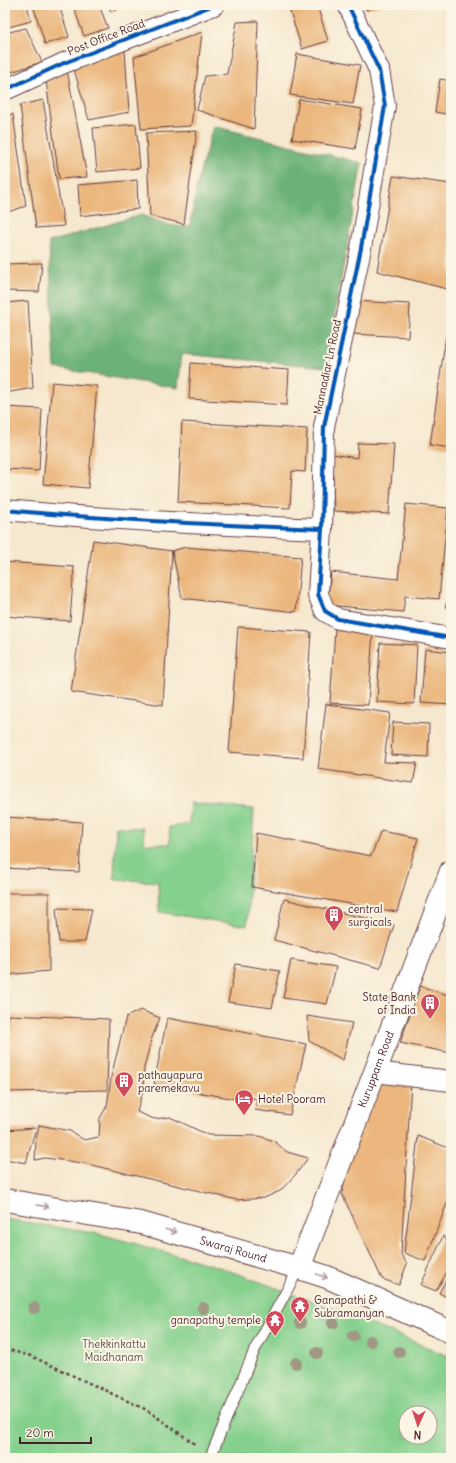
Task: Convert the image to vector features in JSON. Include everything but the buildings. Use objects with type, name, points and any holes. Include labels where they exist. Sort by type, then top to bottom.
[{"type":"main road","name":"Kuruppam Road","points":[[299,1268],[376,1072],[451,871]]},
{"type":"main road","name":"Swaraj Round","points":[[5,1200],[141,1223],[299,1268],[327,1277],[451,1332]]},
{"type":"street","name":"Post Office Road","points":[[5,90],[64,63],[214,5]]},
{"type":"street","name":"Mannadiar Ln Road","points":[[348,5],[379,70],[384,106],[361,248],[324,427],[322,529],[318,594],[325,611],[338,619],[451,638]]},
{"type":"street","points":[[5,510],[63,516],[227,526],[322,529]]},
{"type":"street","points":[[376,1072],[451,1081]]},
{"type":"lane","points":[[211,1457],[255,1349],[299,1268]]},
{"type":"path","points":[[5,1349],[31,1356],[147,1410],[211,1457]]},
{"type":"green space","points":[[213,126],[362,163],[325,367],[182,354],[178,388],[55,368],[49,242],[141,215],[169,225],[184,227],[190,226],[198,180]]},
{"type":"green space","points":[[190,803],[254,809],[247,926],[159,912],[158,882],[114,879],[116,827],[143,828],[145,844],[170,844],[169,827],[189,824]]},
{"type":"green space","name":"Thekkinkattu Maidhanam","points":[[5,1219],[100,1234],[216,1266],[337,1310],[451,1357],[451,1458],[5,1458]]},
{"type":"cycle path","points":[[5,90],[64,63],[214,5]]},
{"type":"cycle path","points":[[348,5],[379,70],[385,106],[361,248],[324,427],[322,529],[318,594],[325,611],[338,619],[451,638]]},
{"type":"cycle path","points":[[5,510],[163,522],[322,529]]},
{"type":"place","name":"central surgicals","points":[[334,932]]},
{"type":"place","name":"State Bank of India","points":[[430,1020]]},
{"type":"place","name":"pathayapura paremekavu","points":[[124,1098]]},
{"type":"place","name":"Hotel Pooram","points":[[244,1116]]},
{"type":"place","name":"Ganapathi & Subramanyan","points":[[300,1323]]},
{"type":"place","name":"ganapathy temple","points":[[275,1337]]}]
